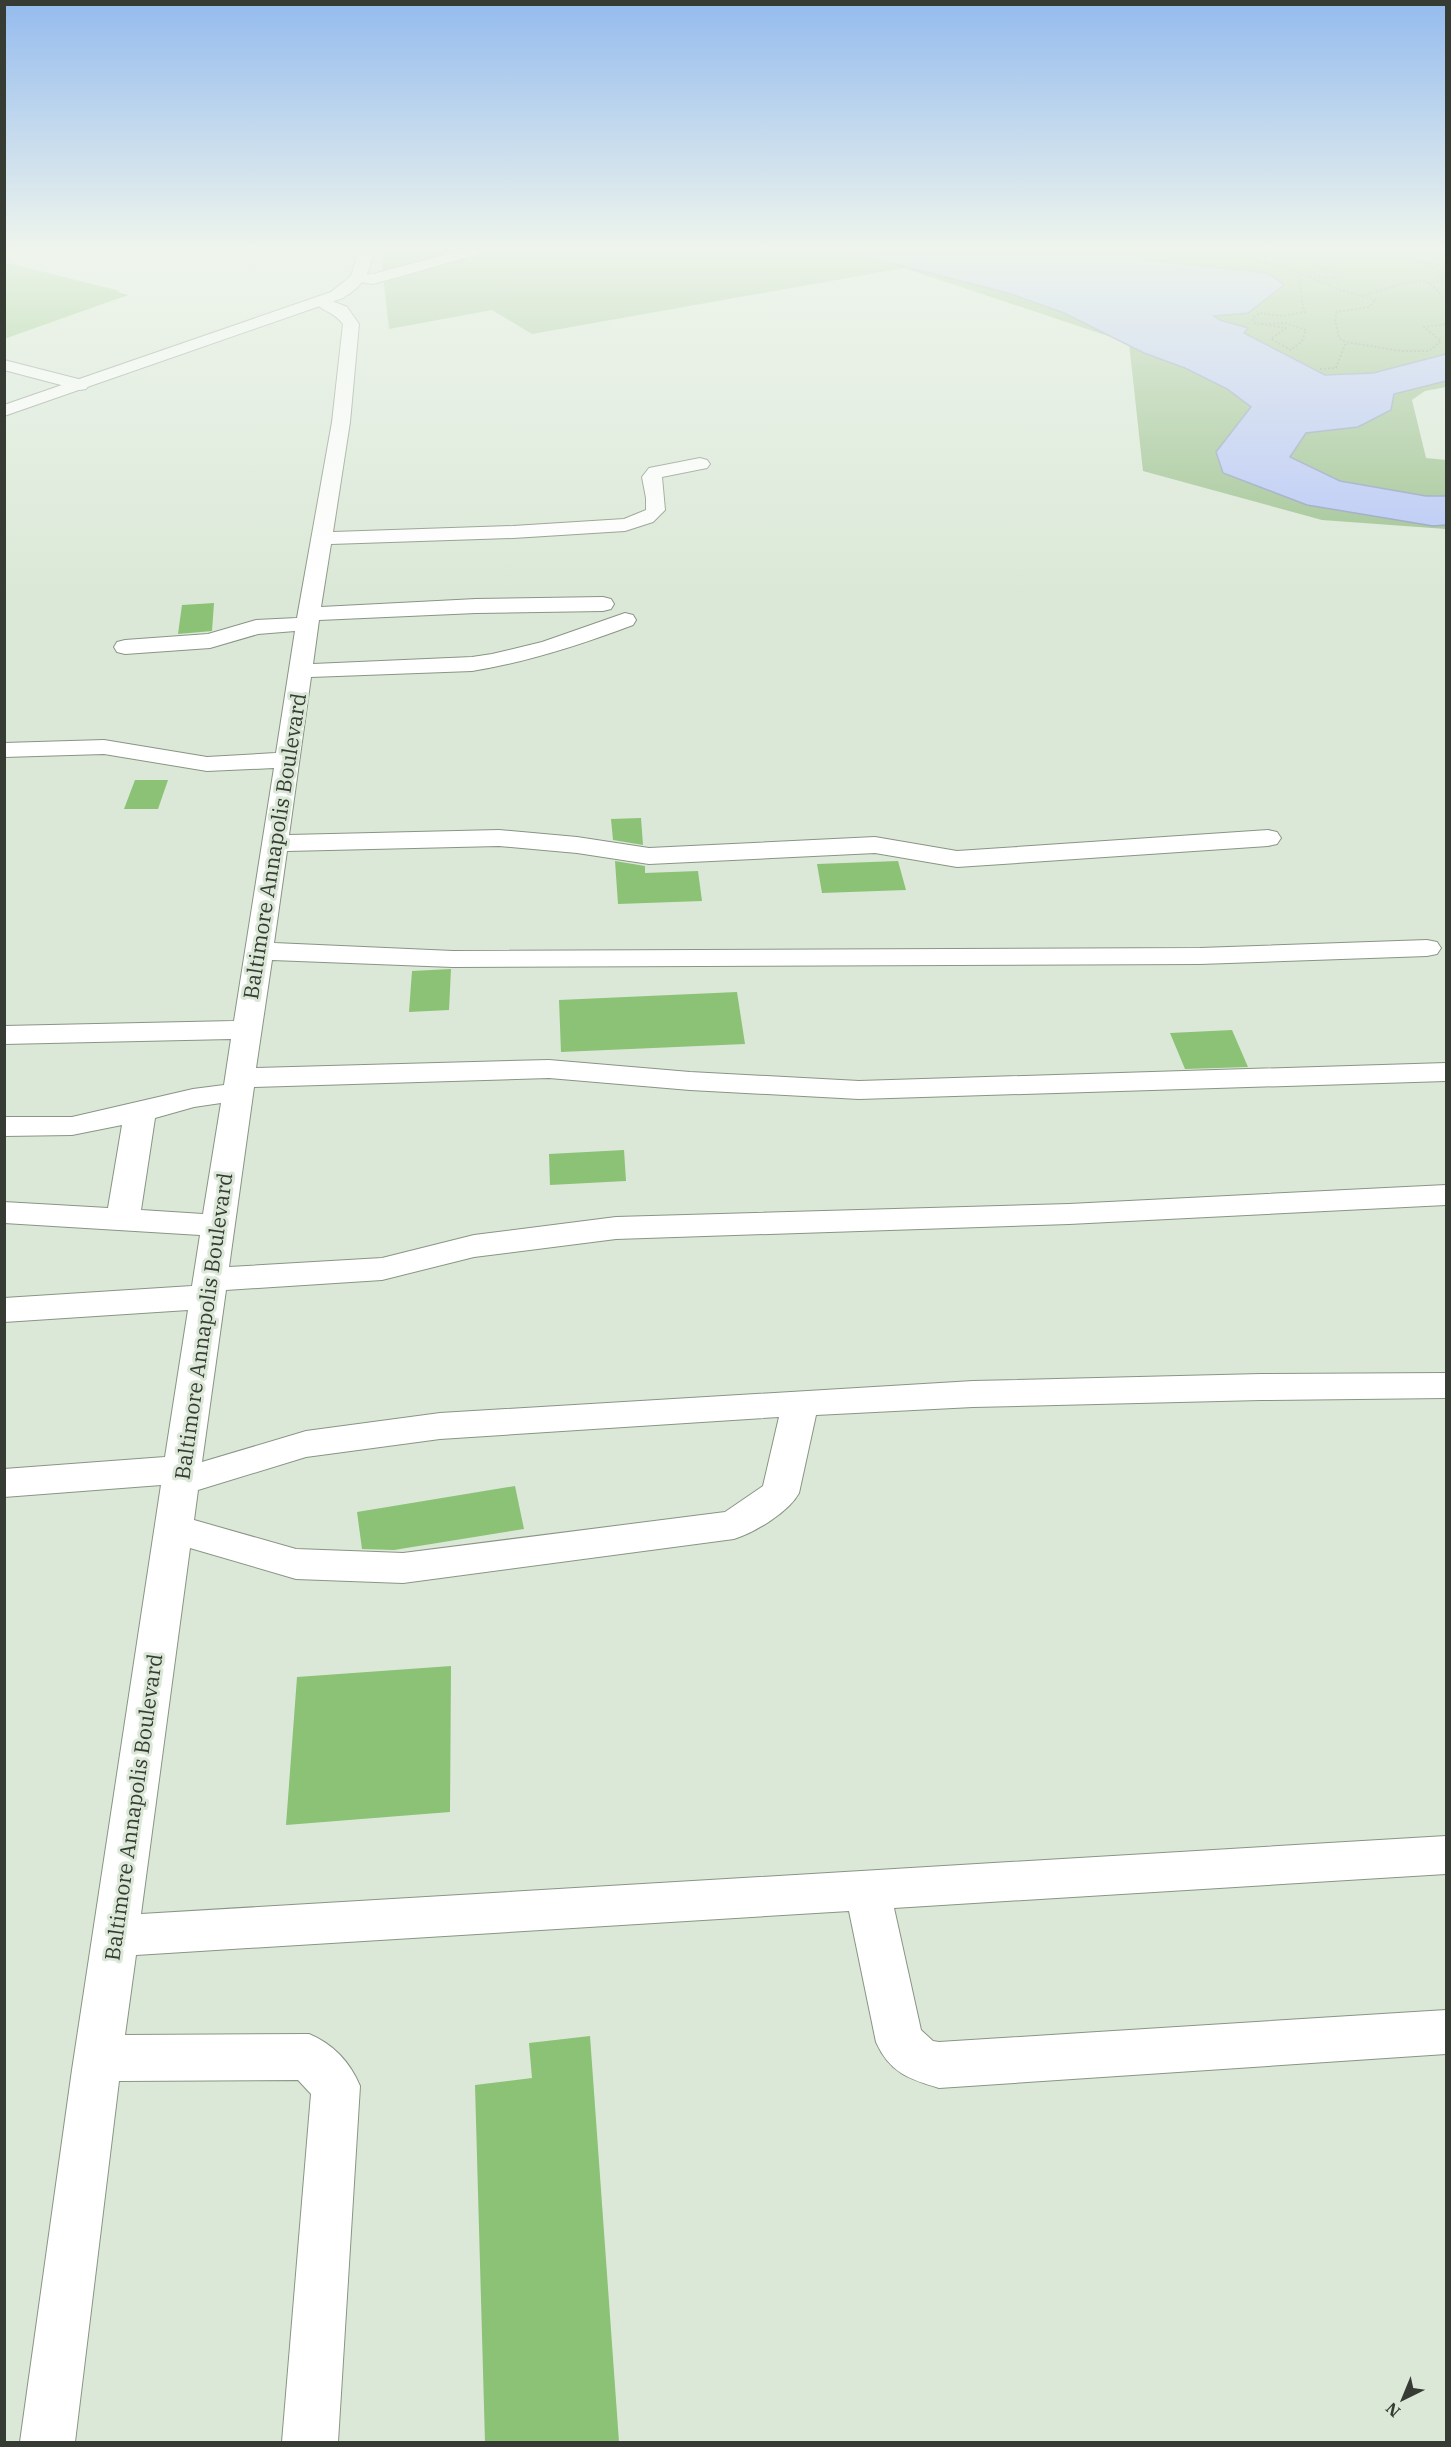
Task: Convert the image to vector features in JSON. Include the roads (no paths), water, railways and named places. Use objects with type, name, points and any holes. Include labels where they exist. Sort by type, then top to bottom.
[{"type":"street","points":[[4,411],[141,364]]},
{"type":"street","name":"Baltimore Annapolis Boulevard","points":[[47,2442],[98,2058],[180,1476],[340,422],[346,364]]},
{"type":"street","points":[[4,365],[80,385]]},
{"type":"street","points":[[322,538],[468,534],[625,525],[642,521],[654,514],[658,507],[652,477],[656,472],[700,464]]},
{"type":"street","points":[[125,647],[210,641],[256,627],[309,619],[476,606],[603,604]]},
{"type":"street","points":[[301,671],[472,664],[500,660],[564,644],[625,620]]},
{"type":"street","points":[[4,728],[79,735],[104,747]]},
{"type":"street","points":[[4,750],[104,747],[207,764],[287,760]]},
{"type":"street","points":[[275,843],[499,838],[577,845],[649,856],[875,845],[957,859],[1268,838]]},
{"type":"street","points":[[259,951],[453,959],[1200,956],[1427,948]]},
{"type":"street","points":[[4,1035],[247,1030]]},
{"type":"street","points":[[4,1127],[72,1126],[140,1112],[238,1085],[549,1069],[690,1081],[859,1090],[1446,1072]]},
{"type":"street","points":[[123,1218],[140,1112]]},
{"type":"street","points":[[4,1310],[382,1269],[474,1246],[616,1228],[1069,1214],[1446,1195]]},
{"type":"street","points":[[4,1212],[217,1225]]},
{"type":"street","points":[[4,1483],[180,1476],[306,1444],[440,1426],[973,1394],[1261,1387],[1446,1386]]},
{"type":"street","points":[[173,1529],[296,1564],[403,1568],[734,1525],[780,1493],[801,1403]]},
{"type":"street","points":[[115,1936],[1446,1855]]},
{"type":"street","points":[[867,1890],[900,2042],[919,2059],[939,2065],[1446,2032]]},
{"type":"street","points":[[98,2058],[309,2057],[336,2086],[310,2442]]},
{"type":"water","points":[[1175,364],[1304,364],[1325,375],[1373,373],[1407,364],[1446,364],[1446,381],[1394,394],[1391,410],[1358,427],[1306,433],[1290,457],[1340,481],[1426,496],[1446,496],[1446,525],[1433,526],[1307,505],[1223,473],[1216,452],[1251,407],[1227,389]]}]
